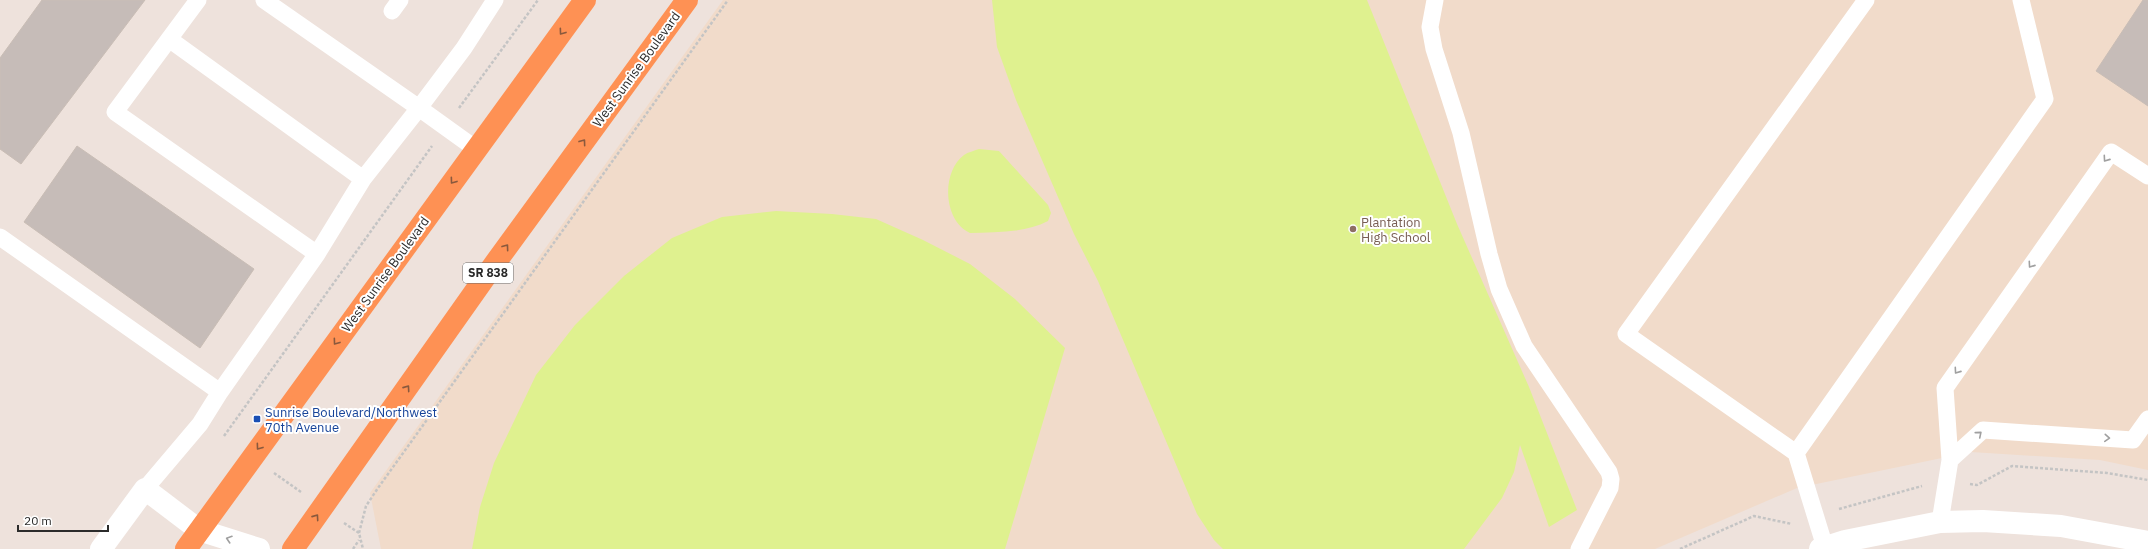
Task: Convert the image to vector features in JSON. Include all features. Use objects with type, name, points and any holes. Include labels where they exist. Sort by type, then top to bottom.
[{"type":"highway","name":"West Sunrise Boulevard","points":[[186,549],[585,0]]},
{"type":"highway","name":"West Sunrise Boulevard","points":[[294,549],[493,266],[687,0]]},
{"type":"street","points":[[101,549],[144,489],[199,530],[259,549]]},
{"type":"street","points":[[1823,548],[1845,541],[1940,522],[1983,521],[2061,526],[2148,542]]},
{"type":"street","points":[[199,530],[211,549]]},
{"type":"lane","points":[[198,0],[115,112],[317,254]]},
{"type":"lane","points":[[264,0],[476,149]]},
{"type":"lane","points":[[144,489],[200,424],[220,392],[317,254],[363,179],[464,48],[495,0]]},
{"type":"lane","points":[[1435,0],[1430,28],[1434,49],[1461,133],[1489,254],[1499,289],[1524,346],[1609,472],[1611,479],[1610,488],[1580,549]]},
{"type":"lane","points":[[1823,548],[1816,516],[1796,453],[1626,334],[1866,0]]},
{"type":"lane","points":[[1796,453],[2044,99],[2021,0]]},
{"type":"lane","points":[[170,39],[363,179]]},
{"type":"lane","points":[[1940,522],[1950,460],[1945,388],[2111,152],[2148,176]]},
{"type":"lane","points":[[0,237],[220,392]]},
{"type":"lane","points":[[1950,460],[1983,430],[2133,440],[2148,419]]},
{"type":"path","points":[[224,436],[445,127],[538,0]]},
{"type":"path","points":[[359,533],[366,506],[378,488],[728,0]]},
{"type":"path","points":[[1680,549],[1754,516],[1792,524],[1909,488],[1946,481],[1977,486],[2012,466],[2107,473],[2148,480]]},
{"type":"path","points":[[353,549],[360,539]]},
{"type":"shaded area","name":"Plantation High School","points":[[723,0],[2148,0],[2148,470],[2100,460],[1971,452],[1797,488],[1655,549],[381,549],[370,493]]},
{"type":"green space","points":[[992,0],[1367,0],[1457,224],[1529,387],[1577,510],[1549,527],[1520,445],[1514,472],[1502,498],[1464,549],[1223,549],[1214,540],[1197,514],[1098,281],[1074,234],[1016,100],[997,47]]},
{"type":"green space","points":[[979,149],[999,151],[1048,205],[1051,213],[1048,221],[1030,228],[1000,232],[970,233],[961,227],[954,218],[950,208],[948,196],[951,173],[964,155]]},
{"type":"green space","points":[[776,211],[832,214],[876,219],[923,240],[970,264],[1015,299],[1065,348],[1005,549],[472,549],[480,507],[494,463],[536,375],[575,325],[624,276],[672,238],[722,217]]},
{"type":"building","points":[[42,0],[145,0],[21,164],[0,149],[0,58]]},
{"type":"building","points":[[2143,0],[2148,0],[2148,106],[2096,71]]},
{"type":"building","points":[[77,146],[254,269],[200,348],[24,222]]},
{"type":"place","name":"Plantation High School","points":[[1353,229]]},
{"type":"place","name":"Sunrise Boulevard/Northwest 70th Avenue","points":[[257,419]]}]
